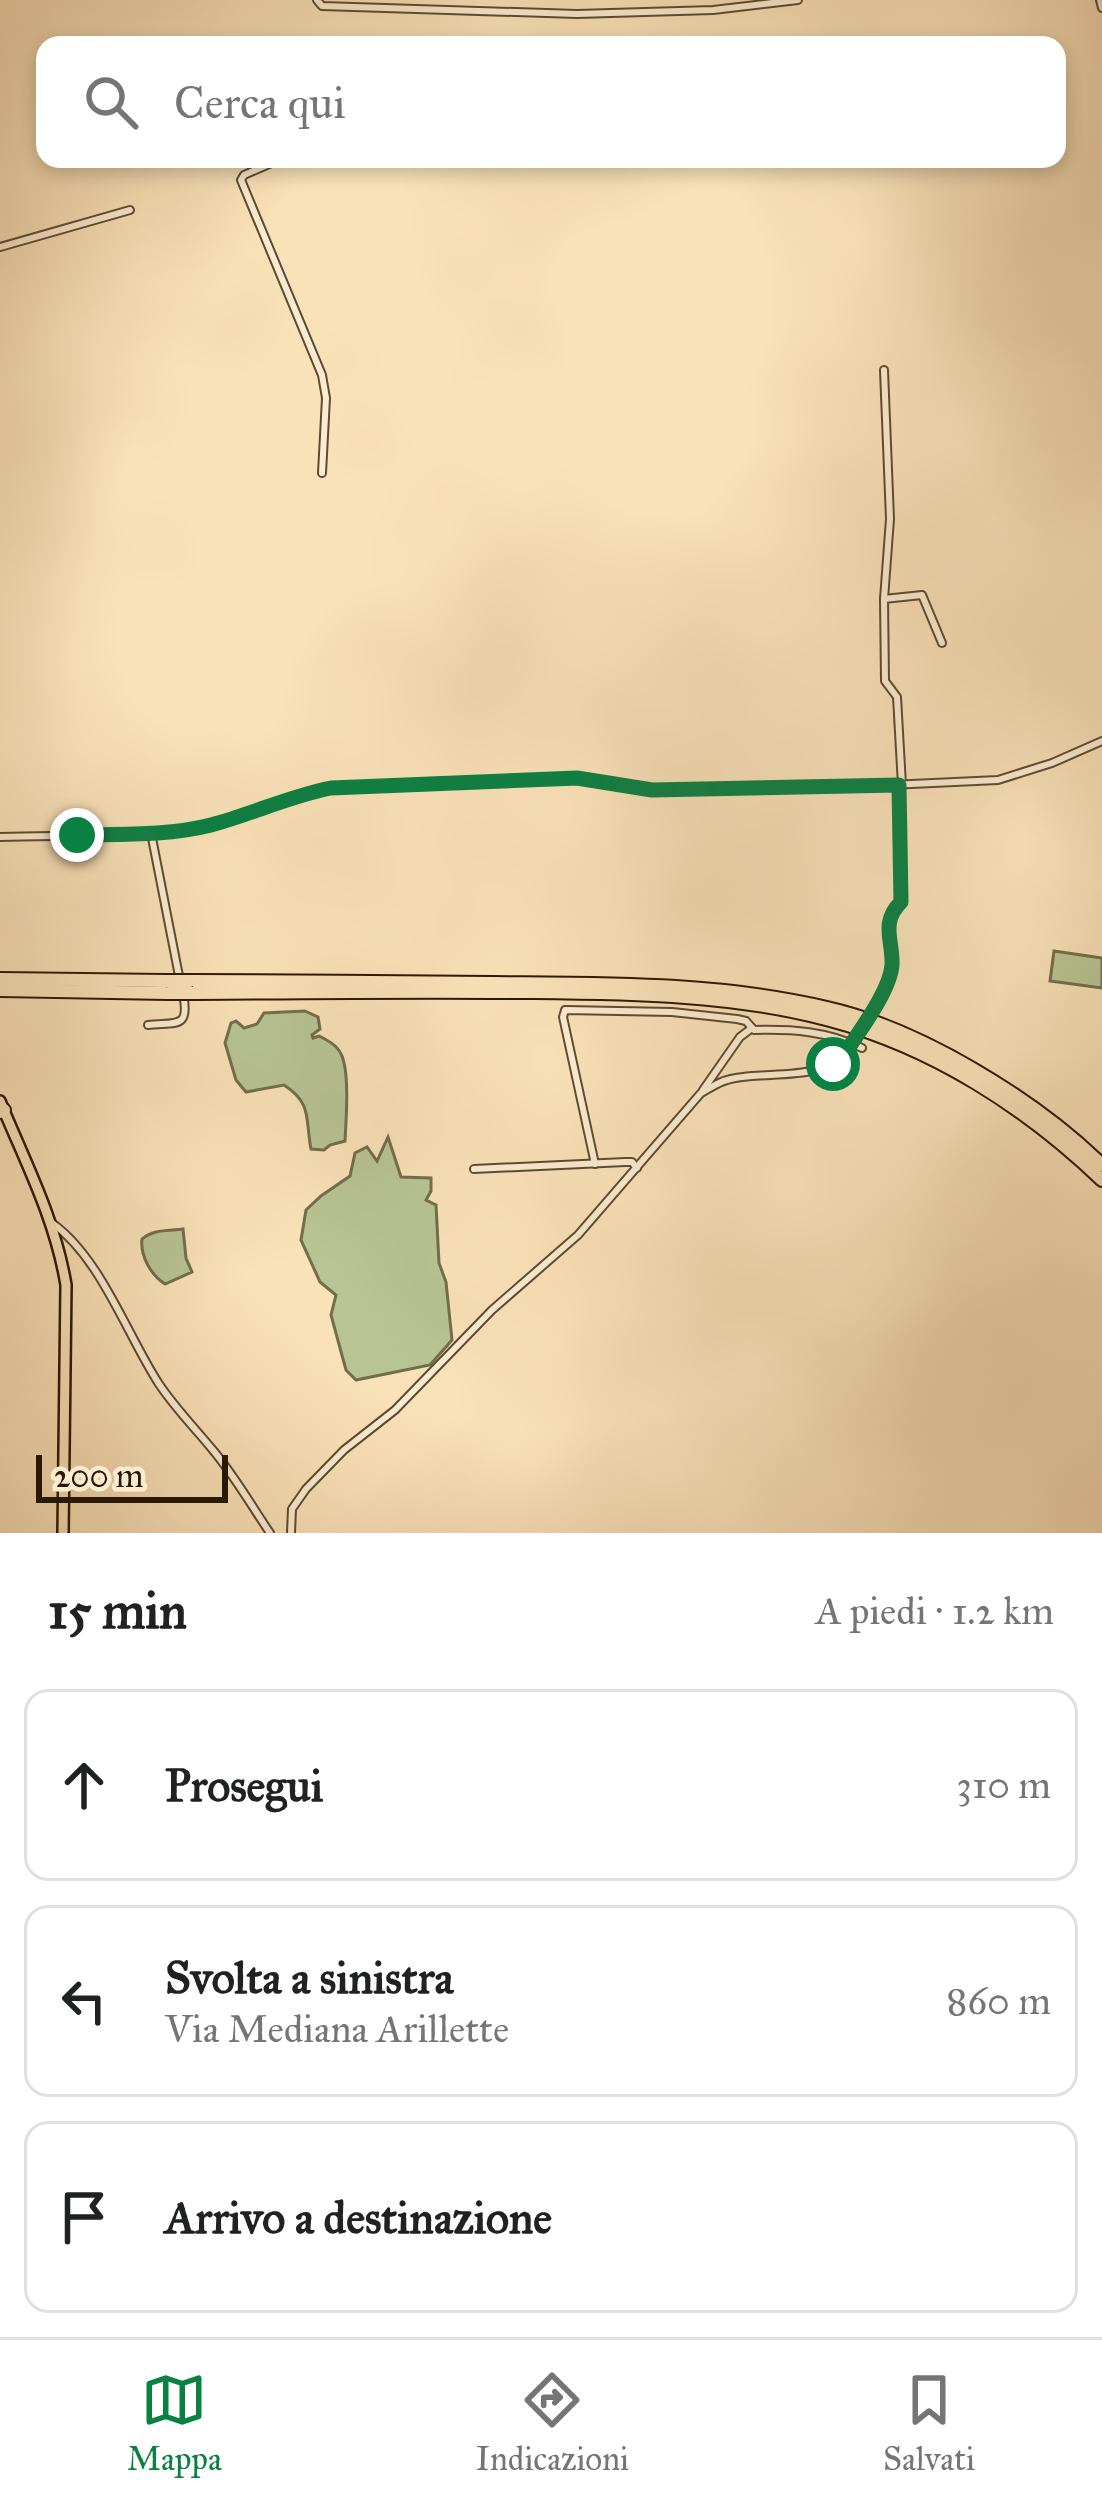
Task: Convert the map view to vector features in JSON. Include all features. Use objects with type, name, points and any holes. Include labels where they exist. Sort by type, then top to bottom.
[{"type":"highway","points":[[0,979],[167,987]]},
{"type":"highway","points":[[0,990],[608,983],[784,998],[868,1021],[957,1060],[1075,1138],[1102,1165]]},
{"type":"highway","points":[[191,987],[609,993],[731,1001],[833,1020],[927,1056],[1018,1109],[1102,1180]]},
{"type":"main road","points":[[1,1108],[52,1223],[66,1285],[63,1533]]},
{"type":"street","points":[[317,0],[322,6],[577,14],[713,10],[798,0]]},
{"type":"street","points":[[260,168],[241,180],[322,375],[326,398],[322,473]]},
{"type":"street","points":[[0,247],[130,210]]},
{"type":"street","points":[[701,1093],[727,1080],[821,1069],[842,1058],[890,979],[887,928],[901,902],[901,785],[897,697],[885,681],[884,599],[890,538],[884,370]]},
{"type":"street","points":[[884,599],[922,595],[942,643]]},
{"type":"street","points":[[0,837],[151,833],[212,824],[301,794],[350,787],[577,778],[652,790],[998,780],[1102,741]]},
{"type":"street","points":[[148,1025],[179,1022],[187,1012],[151,833]]},
{"type":"street","points":[[595,1164],[565,1010],[701,1014],[746,1021],[754,1030],[789,1028],[840,1038],[862,1048]]},
{"type":"street","points":[[292,1533],[292,1509],[306,1489],[602,1210],[752,1028]]},
{"type":"street","points":[[474,1169],[632,1162],[637,1168]]},
{"type":"street","points":[[52,1223],[92,1268],[158,1383],[215,1452],[270,1533]]},
{"type":"green space","points":[[1054,951],[1102,958],[1102,988],[1050,981]]},
{"type":"green space","points":[[305,1011],[318,1017],[320,1029],[313,1038],[319,1036],[337,1048],[346,1072],[345,1141],[324,1150],[311,1149],[304,1106],[284,1085],[246,1092],[236,1080],[225,1043],[236,1021],[244,1028],[257,1024],[264,1013]]},
{"type":"green space","points":[[388,1137],[401,1177],[431,1178],[426,1200],[436,1205],[439,1263],[446,1282],[452,1340],[430,1365],[356,1380],[346,1370],[331,1315],[336,1295],[320,1282],[301,1240],[306,1210],[350,1176],[355,1153],[367,1147],[377,1161]]},
{"type":"green space","points":[[183,1229],[192,1272],[165,1284],[148,1264],[142,1239]]},
{"type":"route","points":[[77,835],[196,828],[331,788],[577,778],[652,790],[899,785],[901,902],[887,928],[890,979],[842,1058],[833,1064]]}]
